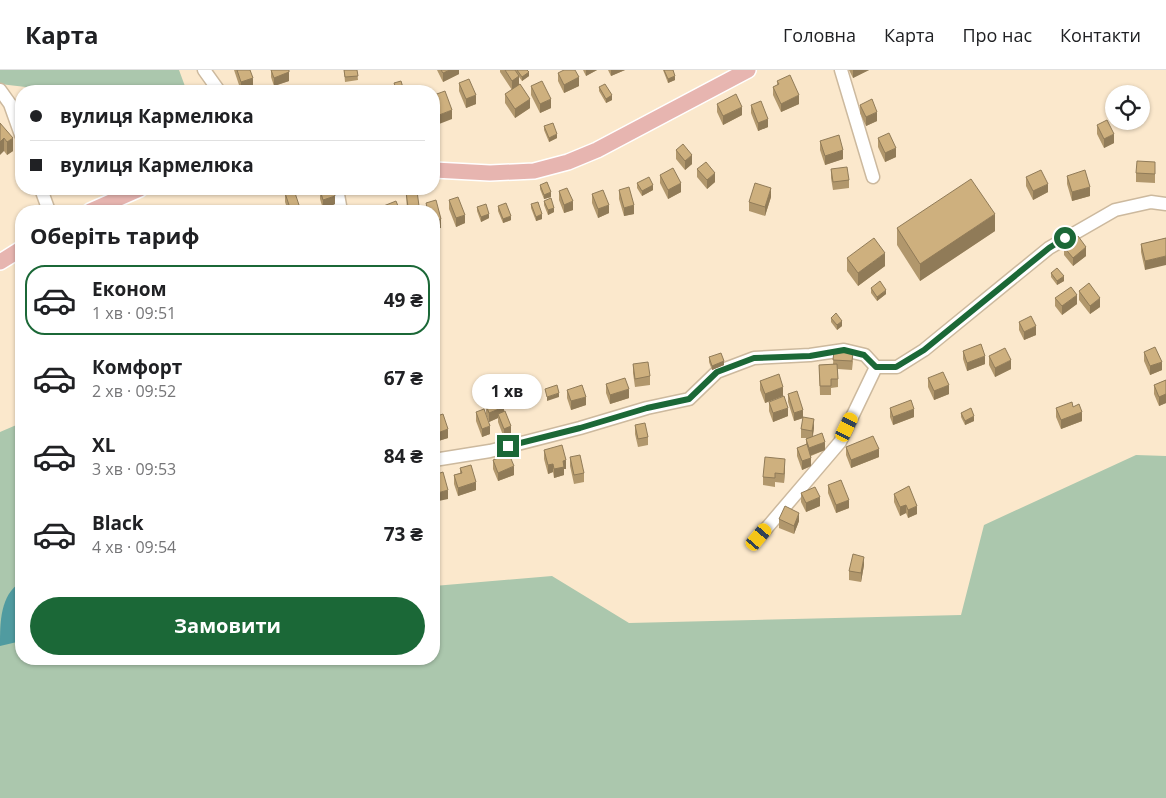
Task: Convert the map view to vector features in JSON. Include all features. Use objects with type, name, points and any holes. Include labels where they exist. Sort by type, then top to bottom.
[{"type":"main road","points":[[440,170],[490,173],[534,171],[568,162],[597,150],[748,70]]},
{"type":"main road","points":[[104,205],[126,195]]},
{"type":"main road","points":[[0,262],[15,253]]},
{"type":"street","points":[[204,70],[215,85]]},
{"type":"street","points":[[841,70],[873,177]]},
{"type":"street","points":[[0,90],[10,104],[15,118]]},
{"type":"street","points":[[440,459],[490,450],[580,428],[647,408],[689,399],[717,372],[754,358],[810,356],[844,350],[864,355],[876,367],[896,367],[924,350],[1049,248],[1115,210],[1152,202],[1166,204]]},
{"type":"street","points":[[759,537],[840,442],[876,367]]},
{"type":"green space","points":[[0,70],[179,70],[185,85],[15,86],[0,84]]},
{"type":"green space","points":[[15,426],[15,665],[440,665],[440,585],[552,576],[629,623],[961,615],[984,525],[1136,455],[1166,456],[1166,798],[0,798],[0,432]]},
{"type":"water","points":[[14,587],[15,642],[0,646],[3,610],[5,602]]},
{"type":"building","points":[[237,70],[250,70],[253,78],[241,82]]},
{"type":"building","points":[[271,70],[289,70],[289,72],[274,78]]},
{"type":"building","points":[[344,70],[357,70],[358,76],[345,77]]},
{"type":"building","points":[[505,70],[515,70],[519,76],[512,81]]},
{"type":"building","points":[[517,70],[527,70],[529,72],[522,77]]},
{"type":"building","points":[[564,70],[575,70],[579,77],[564,85],[558,73]]},
{"type":"building","points":[[664,70],[673,70],[675,76],[668,79]]},
{"type":"building","points":[[790,75],[799,95],[781,104],[773,87],[779,84],[777,81]]},
{"type":"building","points":[[469,79],[476,95],[466,99],[459,83]]},
{"type":"building","points":[[401,81],[402,85],[395,85],[394,83]]},
{"type":"building","points":[[542,81],[551,99],[540,104],[531,86]]},
{"type":"building","points":[[520,84],[530,99],[515,109],[505,94]]},
{"type":"building","points":[[605,84],[612,95],[606,99],[599,87]]},
{"type":"building","points":[[445,91],[452,110],[440,115],[440,93]]},
{"type":"building","points":[[736,94],[742,107],[723,116],[717,104]]},
{"type":"building","points":[[872,99],[877,112],[866,117],[860,105]]},
{"type":"building","points":[[761,101],[768,119],[758,123],[751,105]]},
{"type":"building","points":[[1105,121],[1105,130],[1112,130],[1114,134],[1104,139],[1097,125]]},
{"type":"building","points":[[0,123],[13,138],[7,142],[4,138],[0,142]]},
{"type":"building","points":[[553,123],[557,134],[549,138],[544,126]]},
{"type":"building","points":[[889,133],[896,148],[885,153],[878,138]]},
{"type":"building","points":[[839,135],[843,150],[825,156],[820,141]]},
{"type":"building","points":[[683,144],[692,155],[685,161],[676,150]]},
{"type":"building","points":[[1137,161],[1155,162],[1155,174],[1136,173]]},
{"type":"building","points":[[706,162],[715,173],[707,180],[697,169]]},
{"type":"building","points":[[847,167],[849,180],[833,182],[831,169]]},
{"type":"building","points":[[673,168],[681,183],[668,190],[660,175]]},
{"type":"building","points":[[1041,170],[1048,184],[1033,191],[1026,177]]},
{"type":"building","points":[[1085,170],[1090,187],[1072,192],[1067,176]]},
{"type":"building","points":[[649,177],[653,185],[642,191],[637,183]]},
{"type":"building","points":[[971,179],[995,214],[920,264],[897,228]]},
{"type":"building","points":[[547,182],[551,192],[544,195],[540,185]]},
{"type":"building","points":[[755,183],[771,188],[765,207],[749,202]]},
{"type":"building","points":[[629,187],[634,205],[624,208],[619,190]]},
{"type":"building","points":[[567,188],[573,201],[564,205],[559,191]]},
{"type":"building","points":[[603,190],[609,205],[598,209],[592,194]]},
{"type":"building","points":[[286,195],[296,195],[299,205],[289,205]]},
{"type":"building","points":[[322,195],[335,195],[335,196],[323,200]]},
{"type":"building","points":[[406,195],[418,195],[419,205],[408,205]]},
{"type":"building","points":[[458,197],[465,215],[456,218],[449,200]]},
{"type":"building","points":[[551,198],[554,208],[548,210],[544,201]]},
{"type":"building","points":[[436,200],[437,205],[426,205],[426,203]]},
{"type":"building","points":[[396,201],[398,205],[386,205]]},
{"type":"building","points":[[538,202],[542,214],[536,217],[531,204]]},
{"type":"building","points":[[506,203],[511,216],[503,219],[498,206]]},
{"type":"building","points":[[486,204],[489,214],[481,217],[477,207]]},
{"type":"building","points":[[1078,236],[1086,247],[1073,258],[1064,247]]},
{"type":"building","points":[[874,238],[885,253],[858,273],[847,258]]},
{"type":"building","points":[[1166,238],[1166,256],[1145,261],[1141,244]]},
{"type":"building","points":[[1057,268],[1064,276],[1057,281],[1051,273]]},
{"type":"building","points":[[880,281],[886,290],[877,297],[871,288]]},
{"type":"building","points":[[1089,283],[1100,298],[1090,306],[1079,291]]},
{"type":"building","points":[[1071,287],[1077,295],[1062,306],[1055,298]]},
{"type":"building","points":[[836,313],[842,321],[837,325],[831,318]]},
{"type":"building","points":[[1031,316],[1036,326],[1024,332],[1019,322]]},
{"type":"building","points":[[981,344],[985,356],[967,363],[963,351]]},
{"type":"building","points":[[1155,347],[1162,362],[1150,366],[1144,352]]},
{"type":"building","points":[[1005,348],[1011,360],[995,368],[989,356]]},
{"type":"building","points":[[834,351],[853,353],[852,361],[833,360]]},
{"type":"building","points":[[721,353],[724,361],[712,366],[709,357]]},
{"type":"building","points":[[648,362],[650,376],[635,379],[633,364]]},
{"type":"building","points":[[837,364],[838,379],[831,379],[831,386],[820,386],[819,365]]},
{"type":"building","points":[[943,372],[949,385],[934,391],[928,378]]},
{"type":"building","points":[[779,374],[783,387],[765,394],[760,381]]},
{"type":"building","points":[[625,378],[629,389],[610,395],[606,384]]},
{"type":"building","points":[[1166,380],[1166,394],[1159,397],[1154,385]]},
{"type":"building","points":[[557,385],[559,393],[547,397],[545,389]]},
{"type":"building","points":[[582,385],[586,397],[571,401],[567,390]]},
{"type":"building","points":[[797,391],[803,410],[794,413],[788,394]]},
{"type":"building","points":[[784,396],[788,408],[773,413],[769,402]]},
{"type":"building","points":[[501,400],[504,407],[489,413],[486,405]]},
{"type":"building","points":[[911,400],[914,409],[893,417],[890,408]]},
{"type":"building","points":[[1072,402],[1073,407],[1079,404],[1082,412],[1061,420],[1056,408]]},
{"type":"building","points":[[971,408],[974,416],[965,421],[961,413]]},
{"type":"building","points":[[484,409],[490,426],[482,429],[476,412]]},
{"type":"building","points":[[505,411],[511,426],[504,429],[498,414]]},
{"type":"building","points":[[443,414],[448,429],[440,432],[440,415]]},
{"type":"building","points":[[803,417],[814,419],[812,431],[801,429]]},
{"type":"building","points":[[645,423],[648,437],[638,439],[635,425]]},
{"type":"building","points":[[822,433],[825,442],[809,448],[806,439]]},
{"type":"building","points":[[873,436],[879,449],[851,460],[846,447]]},
{"type":"building","points":[[807,444],[811,458],[802,461],[797,448]]},
{"type":"building","points":[[562,445],[566,460],[563,461],[564,467],[554,469],[553,464],[548,465],[544,450]]},
{"type":"building","points":[[509,454],[514,466],[498,473],[493,460]]},
{"type":"building","points":[[580,455],[584,473],[574,475],[570,457]]},
{"type":"building","points":[[765,457],[785,459],[784,474],[775,473],[775,478],[763,477]]},
{"type":"building","points":[[471,465],[476,482],[458,488],[454,475],[462,473],[460,468]]},
{"type":"building","points":[[443,472],[448,490],[440,492],[440,473]]},
{"type":"building","points":[[841,480],[849,500],[836,505],[828,485]]},
{"type":"building","points":[[909,486],[917,506],[908,510],[906,505],[900,507],[894,494]]},
{"type":"building","points":[[815,487],[820,497],[806,503],[801,493]]},
{"type":"building","points":[[785,506],[799,513],[794,526],[779,519]]},
{"type":"building","points":[[853,554],[864,557],[861,573],[849,571]]},
{"type":"route","points":[[508,446],[580,428],[647,408],[689,399],[717,372],[754,358],[810,356],[844,350],[864,355],[876,367],[896,367],[924,350],[1049,248],[1065,238]]}]
